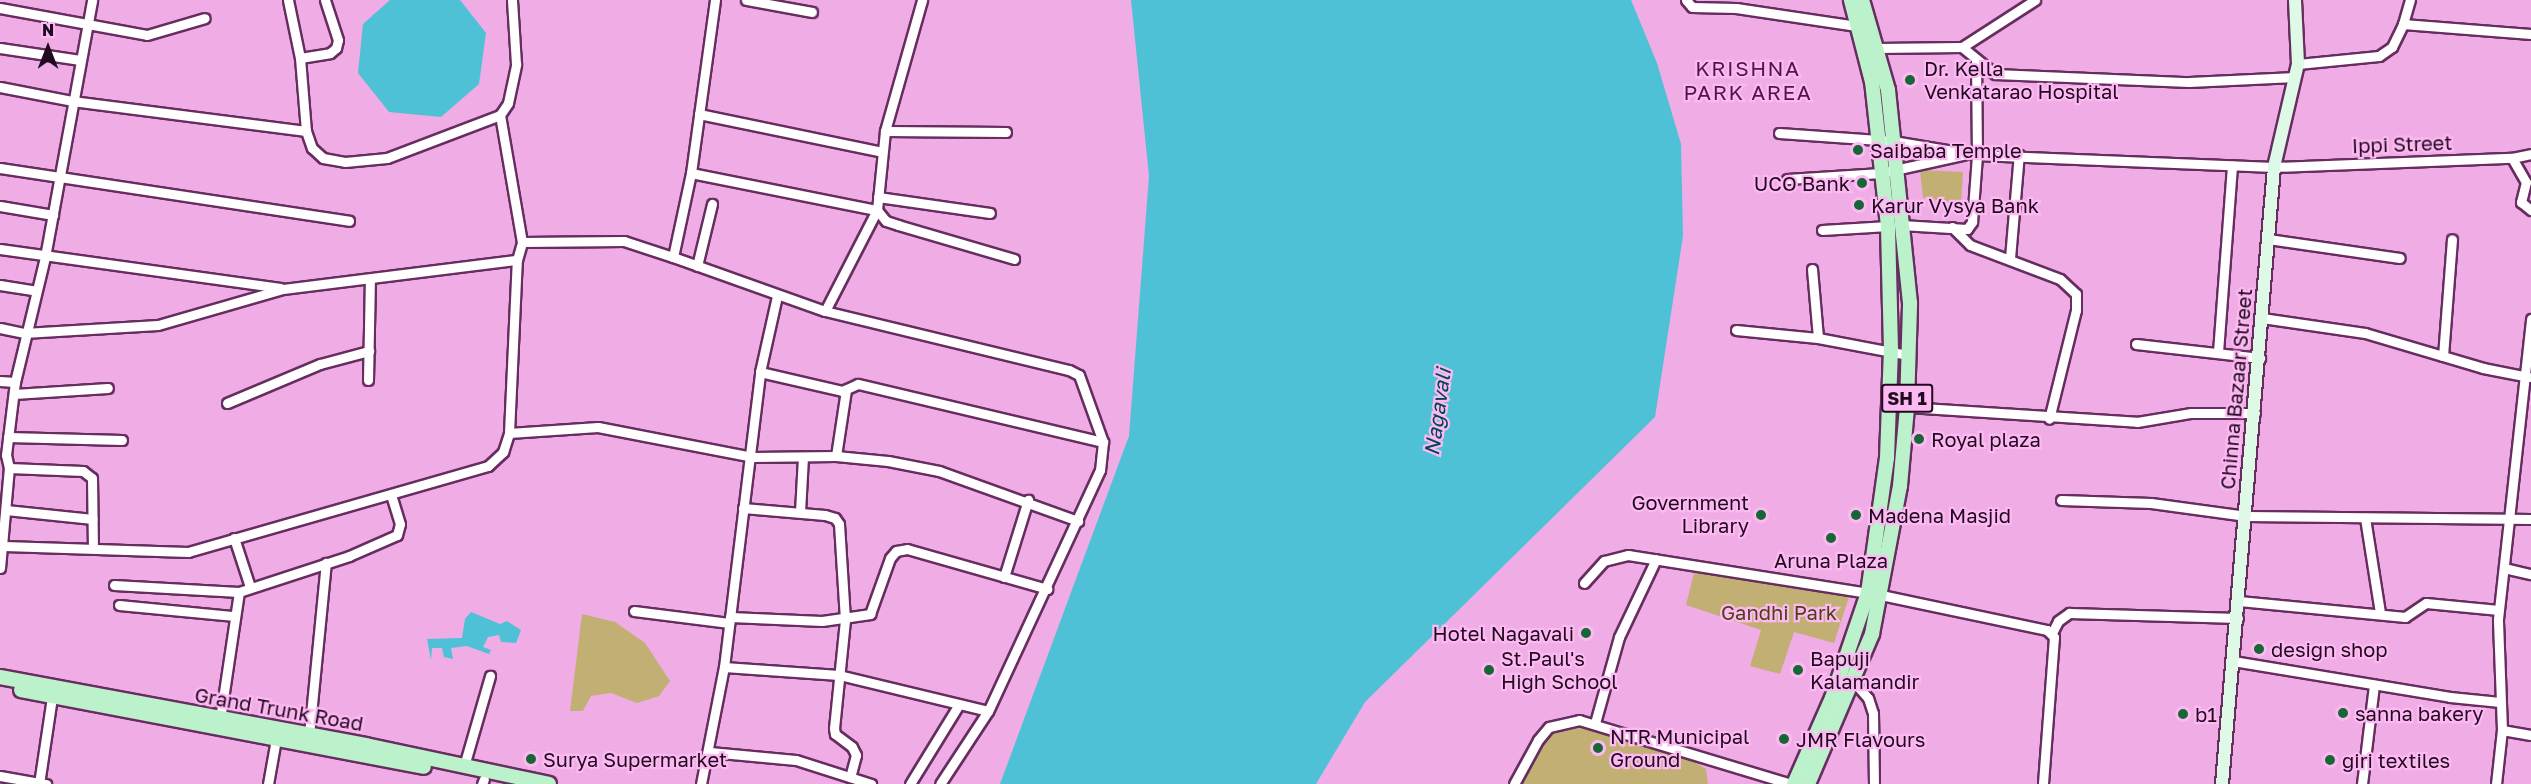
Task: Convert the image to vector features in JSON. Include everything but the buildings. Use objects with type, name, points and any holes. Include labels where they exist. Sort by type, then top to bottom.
[{"type":"main road","name":"SH 1","points":[[1809,784],[1854,682],[1900,486],[1907,407],[1910,303],[1881,173],[1872,82],[1851,0]]},
{"type":"main road","name":"SH 1","points":[[1792,784],[1832,698],[1874,594],[1887,458],[1895,169],[1888,90],[1862,0]]},
{"type":"main road","name":"Grand Trunk Road","points":[[0,677],[309,735],[549,784]]},
{"type":"main road","name":"Grand Trunk Road","points":[[0,686],[483,781],[514,784]]},
{"type":"street","points":[[0,568],[4,546],[9,468],[3,454],[8,436],[24,333],[45,257],[92,0]]},
{"type":"street","points":[[288,0],[300,58],[306,131],[312,148],[323,158],[366,162],[387,158],[500,115],[508,103],[516,64],[512,0]]},
{"type":"street","points":[[300,58],[330,53],[336,48],[339,40],[325,0]]},
{"type":"street","points":[[673,257],[691,173],[715,0]]},
{"type":"street","points":[[746,0],[812,12]]},
{"type":"street","points":[[825,311],[877,210],[885,130],[922,0]]},
{"type":"street","points":[[1686,0],[1692,7],[1736,8],[1857,26]]},
{"type":"street","points":[[1877,48],[1962,46],[2035,0]]},
{"type":"street","name":"Chinna Bazaar Street","points":[[2222,784],[2260,358],[2274,167],[2298,63],[2295,0]]},
{"type":"street","points":[[2298,63],[2379,56],[2392,47],[2403,24],[2410,0]]},
{"type":"street","points":[[0,8],[87,22],[147,35],[205,18]]},
{"type":"street","points":[[2403,24],[2531,34]]},
{"type":"street","points":[[1962,46],[1995,74],[2189,82],[2295,77]]},
{"type":"street","points":[[0,48],[80,60]]},
{"type":"street","points":[[1822,230],[1894,226],[1967,229],[1972,222],[1976,60]]},
{"type":"street","points":[[0,87],[72,101],[306,131]]},
{"type":"street","points":[[699,114],[882,152]]},
{"type":"street","points":[[4,546],[93,547],[174,554],[488,466],[503,452],[509,432],[517,260],[522,242],[500,115]]},
{"type":"street","points":[[885,130],[1006,132]]},
{"type":"street","points":[[1779,133],[1893,141],[1973,154]]},
{"type":"street","points":[[1787,179],[1881,173],[1973,154]]},
{"type":"street","name":"Ippi Street","points":[[1973,154],[2019,154],[2274,167],[2512,158],[2531,154]]},
{"type":"street","points":[[2010,258],[2019,154]]},
{"type":"street","points":[[2512,158],[2526,182],[2521,202],[2531,210]]},
{"type":"street","points":[[2218,352],[2232,166]]},
{"type":"street","points":[[0,168],[59,179],[349,221]]},
{"type":"street","points":[[691,173],[877,210],[886,221],[1014,259]]},
{"type":"street","points":[[878,197],[990,213]]},
{"type":"street","points":[[697,266],[712,204]]},
{"type":"street","points":[[0,206],[53,215]]},
{"type":"street","points":[[1952,228],[1970,245],[2010,258],[2060,279],[2076,294],[2074,319],[2049,419]]},
{"type":"street","points":[[2268,239],[2400,258]]},
{"type":"street","points":[[2443,356],[2452,239]]},
{"type":"street","points":[[522,242],[624,241],[825,311],[1069,370],[1084,383],[1103,442],[1100,470],[1047,589],[988,711],[939,784]]},
{"type":"street","points":[[0,249],[283,289]]},
{"type":"street","points":[[0,328],[24,333],[158,326],[283,289],[517,260]]},
{"type":"street","points":[[1812,269],[1818,338]]},
{"type":"street","points":[[368,380],[370,280]]},
{"type":"street","points":[[0,285],[36,291]]},
{"type":"street","points":[[701,784],[710,752],[724,667],[743,508],[752,457],[760,372],[777,296]]},
{"type":"street","points":[[2262,318],[2365,333],[2443,356],[2528,377]]},
{"type":"street","points":[[2496,784],[2502,730],[2499,610],[2512,521],[2528,377],[2531,319]]},
{"type":"street","points":[[1736,330],[1818,338],[1908,355]]},
{"type":"street","points":[[2136,344],[2260,358]]},
{"type":"street","points":[[227,403],[320,364],[369,351]]},
{"type":"street","points":[[760,372],[846,390],[858,384],[1103,442]]},
{"type":"street","points":[[0,381],[15,382]]},
{"type":"street","points":[[14,394],[108,388]]},
{"type":"street","points":[[836,456],[846,390]]},
{"type":"street","points":[[1907,407],[2049,419],[2137,422],[2191,413],[2255,413]]},
{"type":"street","points":[[509,432],[598,427],[752,457],[836,456],[939,471],[1028,500],[1078,521]]},
{"type":"street","points":[[8,436],[122,440]]},
{"type":"street","points":[[800,512],[803,457]]},
{"type":"street","points":[[9,468],[83,471],[92,478],[93,547]]},
{"type":"street","points":[[114,585],[239,592],[250,586],[326,563],[397,535],[400,524],[391,495]]},
{"type":"street","points":[[1004,577],[1028,500]]},
{"type":"street","points":[[2061,500],[2151,503],[2246,516],[2512,521],[2531,519]]},
{"type":"street","points":[[743,508],[800,512],[835,518],[838,524],[845,620],[834,728],[835,734],[856,755],[850,777]]},
{"type":"street","points":[[6,510],[93,519]]},
{"type":"street","points":[[2365,518],[2380,613]]},
{"type":"street","points":[[234,538],[250,586]]},
{"type":"street","points":[[634,611],[730,620],[845,620],[870,614],[890,558],[896,551],[907,549],[1047,589]]},
{"type":"street","points":[[1584,583],[1614,556],[1656,559],[1874,594],[2052,633]]},
{"type":"street","points":[[1595,723],[1618,637],[1656,559]]},
{"type":"street","points":[[309,735],[326,563]]},
{"type":"street","points":[[2504,568],[2531,574]]},
{"type":"street","points":[[220,719],[239,592]]},
{"type":"street","points":[[2239,601],[2411,616],[2426,603],[2499,610]]},
{"type":"street","points":[[119,605],[234,616]]},
{"type":"street","points":[[2043,784],[2052,633],[2058,621],[2069,613],[2238,618]]},
{"type":"street","points":[[2233,661],[2374,685],[2500,702]]},
{"type":"street","points":[[724,667],[839,675],[958,706],[988,711]]},
{"type":"street","points":[[464,766],[490,676]]},
{"type":"street","points":[[1854,682],[1868,698],[1873,713],[1874,784]]},
{"type":"street","points":[[2362,784],[2374,685]]},
{"type":"street","points":[[0,776],[42,783],[52,697]]},
{"type":"street","points":[[910,784],[958,706]]},
{"type":"street","points":[[1514,784],[1538,740],[1549,727],[1580,720],[1792,784]]},
{"type":"street","points":[[2502,730],[2531,735]]},
{"type":"street","points":[[268,784],[276,739]]},
{"type":"street","points":[[710,752],[776,756],[871,784]]},
{"type":"green space","points":[[1920,170],[1963,172],[1961,203],[1923,198]]},
{"type":"green space","name":"Gandhi Park","points":[[1694,573],[1849,597],[1834,643],[1794,632],[1780,674],[1750,666],[1761,630],[1686,605]]},
{"type":"green space","points":[[582,614],[615,622],[645,643],[670,681],[659,696],[637,703],[611,693],[591,696],[583,711],[570,711]]},
{"type":"green space","name":"NTR Municipal Ground","points":[[1577,725],[1689,759],[1706,769],[1708,784],[1522,784],[1548,737],[1558,728]]},
{"type":"water","points":[[390,0],[460,0],[486,33],[479,84],[441,117],[389,112],[358,73],[363,24]]},
{"type":"water","name":"Nagavali","points":[[1131,0],[1631,0],[1657,63],[1681,144],[1683,236],[1655,417],[1365,702],[1316,784],[1000,784],[1129,436],[1149,176]]},
{"type":"water","points":[[471,612],[500,624],[507,621],[521,630],[516,643],[501,642],[499,635],[488,637],[483,647],[491,650],[489,654],[467,646],[451,648],[453,659],[444,657],[442,648],[432,648],[431,660],[427,639],[462,638],[465,619]]},
{"type":"place","name":"Dr. Kella Venkatarao Hospital","points":[[1910,80]]},
{"type":"place","name":"Saibaba Temple","points":[[1858,150]]},
{"type":"place","name":"UCO Bank","points":[[1862,183]]},
{"type":"place","name":"Karur Vysya Bank","points":[[1859,205]]},
{"type":"place","name":"Royal plaza","points":[[1919,439]]},
{"type":"place","name":"Government Library","points":[[1761,515]]},
{"type":"place","name":"Madena Masjid","points":[[1856,515]]},
{"type":"place","name":"Aruna Plaza","points":[[1831,538]]},
{"type":"place","name":"Hotel Nagavali","points":[[1586,633]]},
{"type":"place","name":"design shop","points":[[2259,649]]},
{"type":"place","name":"St.Paul's High School","points":[[1489,670]]},
{"type":"place","name":"Bapuji Kalamandir","points":[[1798,670]]},
{"type":"place","name":"sanna bakery","points":[[2343,713]]},
{"type":"place","name":"b1","points":[[2183,714]]},
{"type":"place","name":"JMR Flavours","points":[[1784,739]]},
{"type":"place","name":"NTR Municipal Ground","points":[[1598,748]]},
{"type":"place","name":"Surya Supermarket","points":[[531,759]]},
{"type":"place","name":"giri textiles","points":[[2330,760]]},
{"type":"district","name":"KRISHNA PARK AREA","points":[[1748,80]]}]
